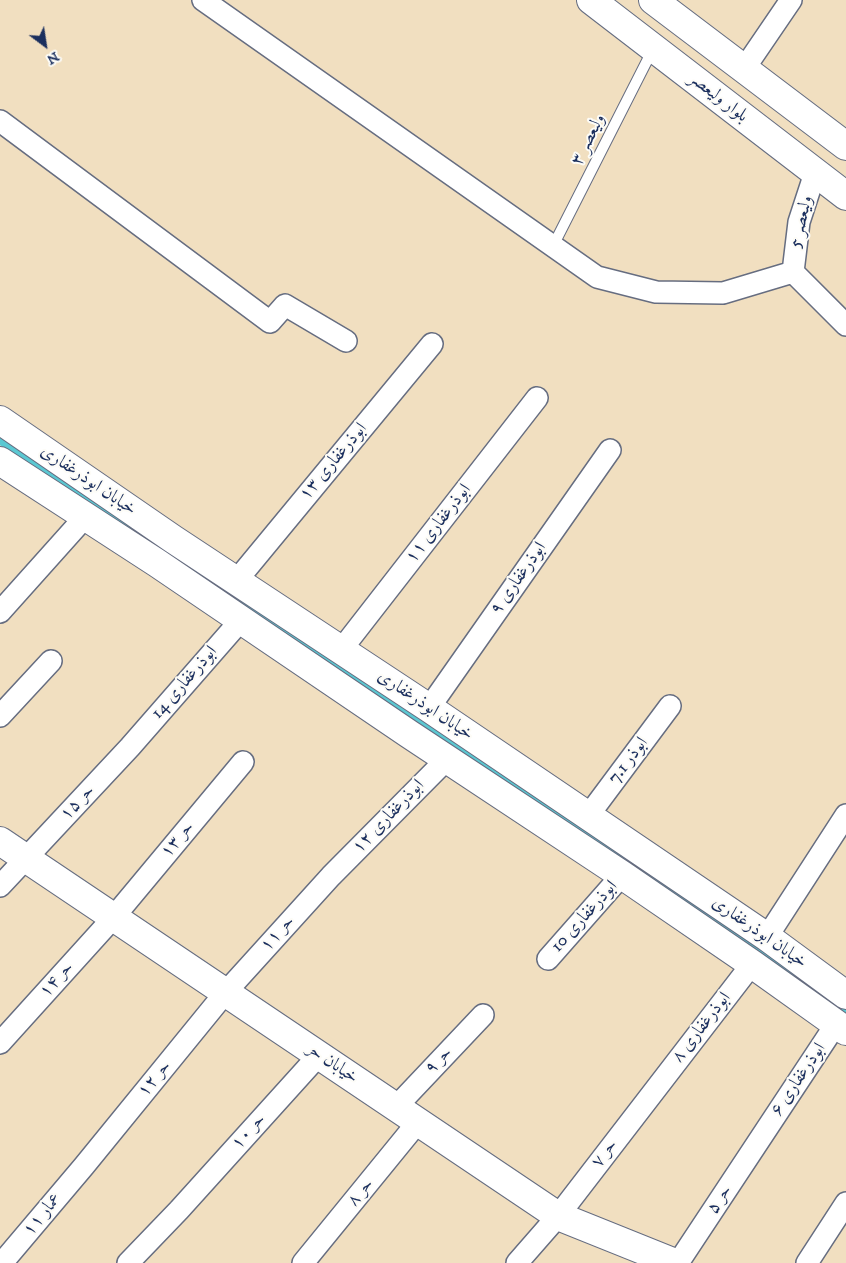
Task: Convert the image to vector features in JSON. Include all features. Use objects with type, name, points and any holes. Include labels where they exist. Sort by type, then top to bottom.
[{"type":"street","points":[[204,0],[597,277],[656,292],[723,293],[793,272],[846,325]]},
{"type":"street","name":"بلوار ولیعصر","points":[[591,0],[846,196]]},
{"type":"street","points":[[653,0],[744,69],[843,137]]},
{"type":"street","points":[[744,69],[792,0]]},
{"type":"street","points":[[0,121],[270,322],[285,305],[346,341]]},
{"type":"street","name":"ولیعصر 5","points":[[793,272],[799,222],[816,173]]},
{"type":"street","name":"ابوذرغفاری ۱۳","points":[[237,580],[432,344]]},
{"type":"street","name":"ابوذرغفاری ۱۱","points":[[341,650],[538,398]]},
{"type":"street","name":"خیابان ابوذرغفاری","points":[[0,420],[165,551],[240,620],[622,875],[841,1028]]},
{"type":"street","name":"ابوذرغفاری ۹","points":[[429,708],[610,450]]},
{"type":"street","name":"خیابان ابوذرغفاری","points":[[0,461],[85,517],[237,580],[767,937],[846,995]]},
{"type":"street","points":[[0,612],[85,517]]},
{"type":"street","name":"ابوذرغفاری 14","points":[[130,747],[240,620]]},
{"type":"street","points":[[0,716],[51,661]]},
{"type":"street","name":"ابوذر 7.1","points":[[588,816],[670,706]]},
{"type":"street","name":"حر ۱۵","points":[[0,886],[130,747]]},
{"type":"street","name":"ابوذرغفاری ۱۲","points":[[331,876],[447,758]]},
{"type":"street","name":"حر ۱۳","points":[[113,918],[243,762]]},
{"type":"street","points":[[767,937],[846,815]]},
{"type":"street","name":"خیابان حر","points":[[0,841],[558,1216],[677,1263]]},
{"type":"street","name":"ابوذرغفاری 10","points":[[548,959],[622,875]]},
{"type":"street","name":"حر ۱۱","points":[[225,993],[331,876]]},
{"type":"street","name":"حر ۱۴","points":[[0,1043],[113,918]]},
{"type":"street","name":"ابوذرغفاری ۸","points":[[652,1092],[752,964]]},
{"type":"street","name":"حر ۱۲","points":[[84,1166],[225,993]]},
{"type":"street","name":"حر ۹","points":[[396,1107],[482,1015]]},
{"type":"street","name":"ابوذرغفاری ۶","points":[[762,1136],[841,1028]]},
{"type":"street","name":"حر ۱۰","points":[[128,1263],[179,1210],[319,1055]]},
{"type":"street","name":"حر ۷","points":[[517,1263],[558,1216],[652,1092]]},
{"type":"street","name":"حر ۸","points":[[303,1263],[418,1122]]},
{"type":"street","name":"حر ۵","points":[[677,1263],[762,1136]]},
{"type":"street","name":"عمار ۱۱","points":[[2,1263],[84,1166]]},
{"type":"street","points":[[807,1263],[846,1203]]},
{"type":"lane","name":"ولیعصر ۳","points":[[553,246],[654,48]]},
{"type":"waterway","points":[[0,441],[627,862]]},
{"type":"waterway","points":[[638,869],[846,1011]]}]
